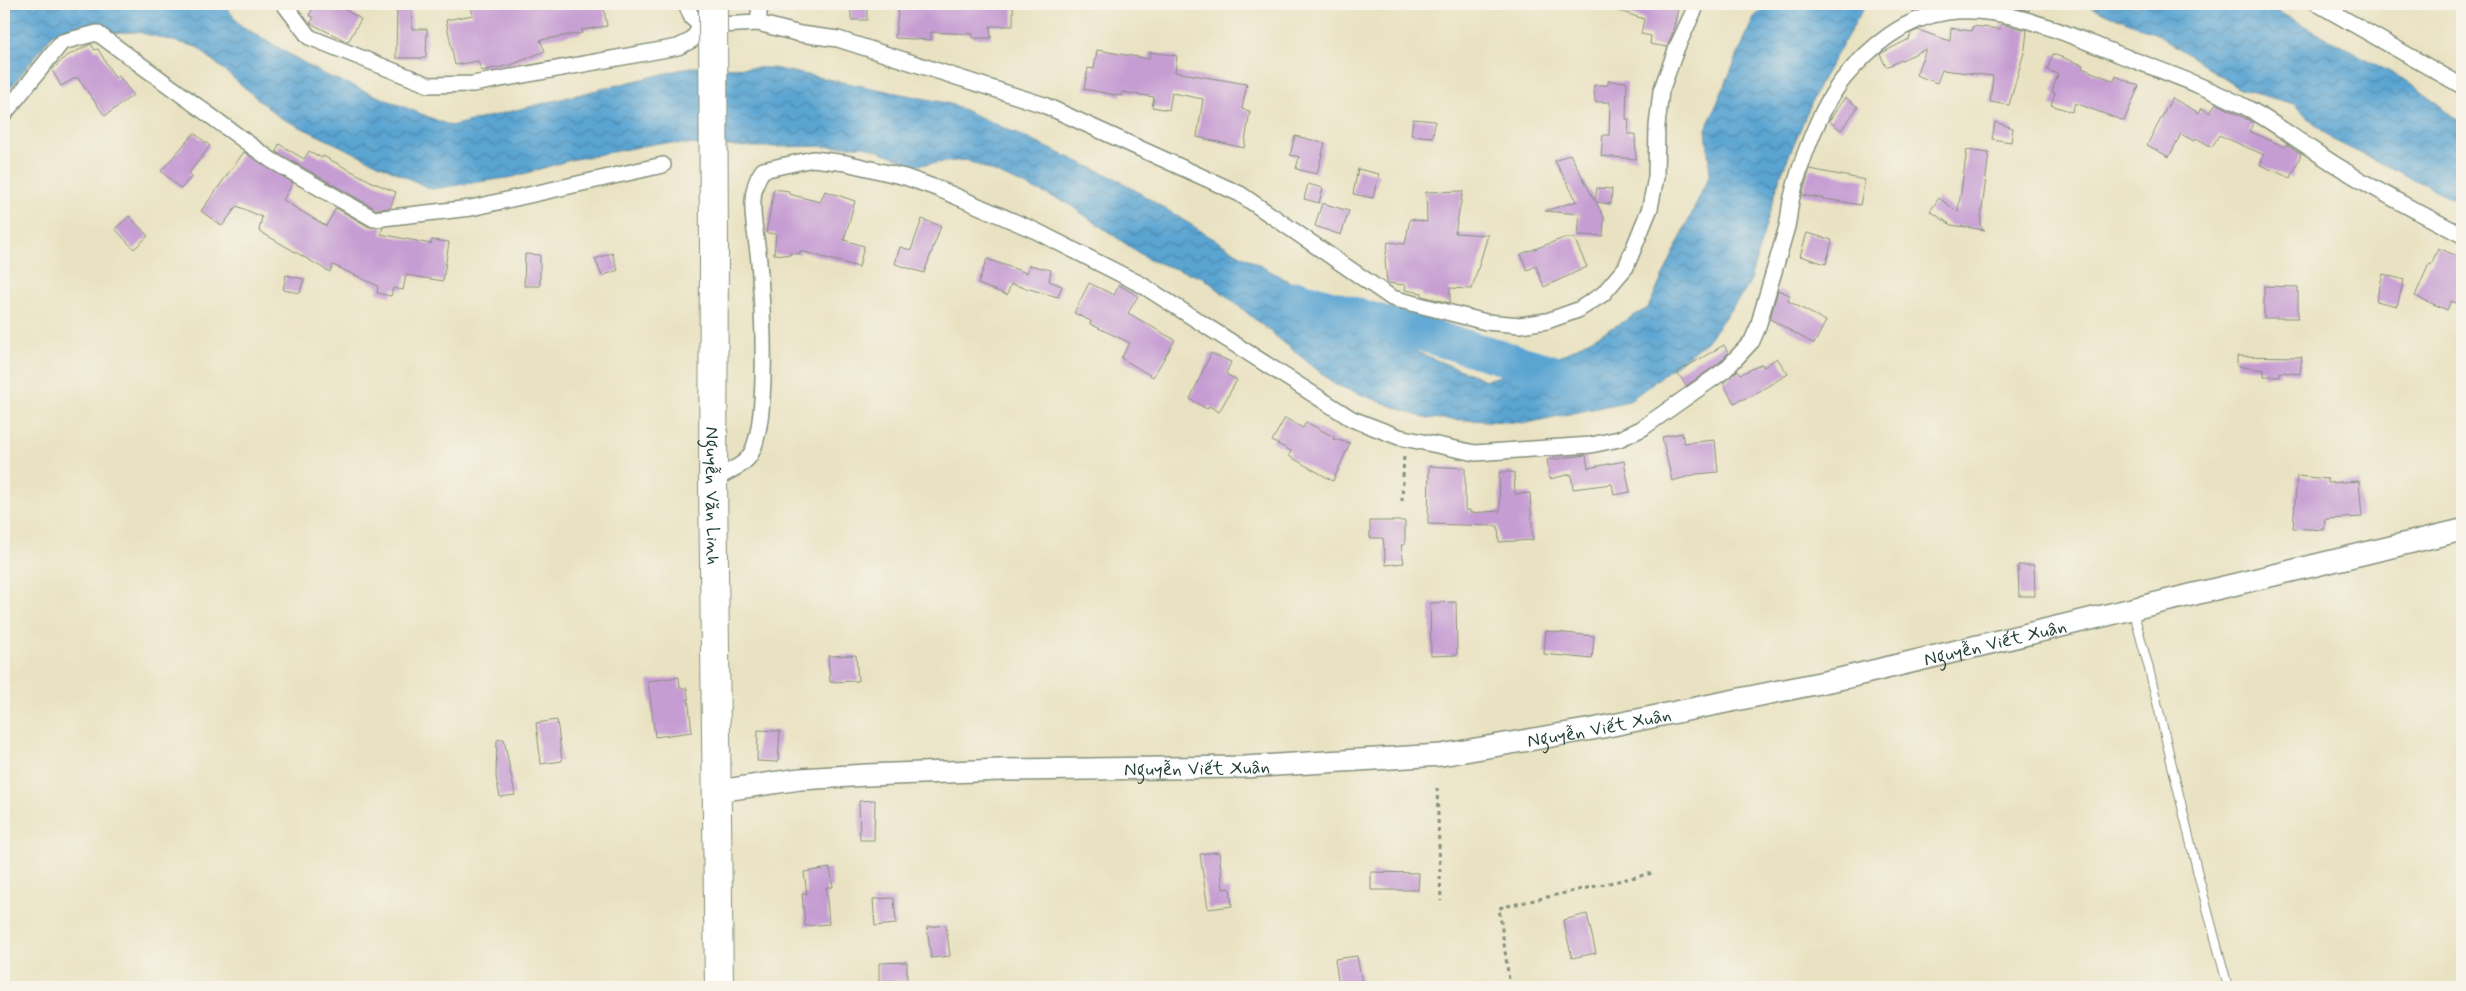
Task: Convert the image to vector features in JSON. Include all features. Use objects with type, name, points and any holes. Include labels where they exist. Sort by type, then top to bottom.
[{"type":"highway","name":"Nguyễn Văn Linh","points":[[707,15],[714,256],[713,480],[719,987]]},
{"type":"street","points":[[284,4],[309,37],[429,85],[473,84],[670,49],[692,40],[707,15]]},
{"type":"street","points":[[686,4],[692,18],[707,15],[758,23],[800,34],[838,39],[1044,105],[1240,194],[1392,298],[1486,322],[1520,325],[1547,321],[1578,310],[1603,294],[1626,267],[1650,208],[1656,177],[1657,126],[1661,91],[1677,48],[1697,4]]},
{"type":"street","points":[[758,23],[760,4]]},
{"type":"street","points":[[2318,4],[2462,86]]},
{"type":"street","points":[[713,480],[748,458],[760,429],[762,369],[759,261],[754,198],[756,179],[763,170],[813,159],[846,163],[905,177],[939,189],[1036,231],[1142,285],[1352,419],[1399,437],[1474,453],[1592,445],[1620,439],[1641,430],[1718,376],[1739,358],[1752,341],[1758,327],[1787,227],[1791,202],[1818,123],[1829,101],[1844,78],[1881,41],[1899,28],[1922,18],[1946,12],[1972,11],[2035,23],[2074,36],[2204,88],[2251,110],[2342,169],[2462,234]]},
{"type":"street","points":[[4,114],[62,42],[96,33],[271,160],[374,219],[471,208],[664,165]]},
{"type":"street","name":"Nguyễn Viết Xuân","points":[[718,791],[800,779],[867,775],[1002,770],[1244,767],[1441,755],[1598,728],[1844,678],[2462,530]]},
{"type":"lane","points":[[2133,610],[2150,669],[2198,878],[2228,987]]},
{"type":"path","points":[[1399,437],[1404,447],[1402,501]]},
{"type":"path","points":[[1437,788],[1441,901]]},
{"type":"path","points":[[1510,987],[1499,908],[1653,873]]},
{"type":"water","points":[[4,4],[224,4],[240,25],[323,74],[451,126],[691,67],[773,68],[951,104],[1117,179],[1230,249],[1419,353],[1486,380],[1550,362],[1648,308],[1710,174],[1706,129],[1754,17],[1768,4],[1866,4],[1818,87],[1780,177],[1748,287],[1706,342],[1629,401],[1527,423],[1424,418],[1336,385],[1204,278],[1149,260],[1067,203],[966,160],[916,165],[865,146],[755,147],[659,143],[570,160],[513,177],[431,189],[279,117],[197,47],[138,32],[53,34],[4,96]]},
{"type":"water","points":[[2083,4],[2264,4],[2416,86],[2462,124],[2462,203],[2331,139],[2294,104],[2240,89],[2159,35]]},
{"type":"building","points":[[316,4],[347,4],[344,9],[361,19],[348,42],[310,23],[314,18],[309,15]]},
{"type":"building","points":[[397,4],[411,4],[412,29],[427,29],[426,58],[396,58]]},
{"type":"building","points":[[470,4],[603,4],[607,26],[581,30],[582,33],[540,40],[545,51],[511,65],[481,71],[478,61],[455,65],[446,20],[473,15]]},
{"type":"building","points":[[851,4],[867,4],[867,20],[851,20]]},
{"type":"building","points":[[899,4],[1013,4],[1013,26],[990,26],[991,38],[973,38],[973,34],[931,32],[931,40],[895,38]]},
{"type":"building","points":[[1606,4],[1679,4],[1672,35],[1667,47],[1650,44],[1651,36],[1641,34],[1644,19],[1606,7]]},
{"type":"building","points":[[2005,4],[2030,7],[2029,11]]},
{"type":"building","points":[[2001,24],[2027,30],[2025,49],[2009,105],[1990,102],[1993,76],[1942,70],[1937,83],[1916,75],[1926,49],[1886,67],[1880,54],[1909,39],[1911,33],[1918,30],[1950,41],[1951,28],[1972,31],[1973,26],[2000,29]]},
{"type":"building","points":[[91,44],[95,50],[98,49],[115,78],[119,76],[133,95],[105,116],[77,77],[61,86],[52,70],[65,57]]},
{"type":"building","points":[[1097,50],[1149,59],[1150,52],[1177,56],[1175,72],[1247,84],[1242,109],[1250,111],[1244,148],[1197,137],[1203,99],[1172,93],[1169,110],[1152,107],[1154,97],[1122,92],[1121,96],[1084,89],[1088,68],[1094,69]]},
{"type":"building","points":[[2053,54],[2083,65],[2082,68],[2114,81],[2116,76],[2139,86],[2124,121],[2075,103],[2072,112],[2051,105],[2055,93],[2052,92],[2058,74],[2047,70]]},
{"type":"building","points":[[1608,81],[1627,82],[1626,119],[1629,119],[1628,134],[1635,134],[1636,159],[1601,156],[1603,135],[1609,135],[1610,102],[1595,102],[1594,85],[1608,85]]},
{"type":"building","points":[[1845,97],[1858,107],[1841,130],[1829,121]]},
{"type":"building","points":[[2172,98],[2199,113],[2202,108],[2210,113],[2216,103],[2254,123],[2249,131],[2285,147],[2287,144],[2301,154],[2291,178],[2260,165],[2264,155],[2219,135],[2212,147],[2196,138],[2194,141],[2181,134],[2169,157],[2147,145]]},
{"type":"building","points":[[1413,119],[1435,121],[1433,137],[1411,135]]},
{"type":"building","points":[[1995,122],[2013,128],[2011,142],[1992,139]]},
{"type":"building","points":[[194,133],[210,146],[189,173],[192,176],[181,189],[161,171]]},
{"type":"building","points":[[1295,136],[1325,143],[1317,174],[1296,169],[1299,157],[1290,155]]},
{"type":"building","points":[[279,144],[304,159],[309,151],[322,158],[323,156],[374,183],[396,192],[390,208],[376,209],[276,152]]},
{"type":"building","points":[[1967,150],[1989,153],[1980,226],[1985,230],[1951,225],[1930,211],[1939,198],[1958,212]]},
{"type":"building","points":[[244,152],[293,183],[283,200],[326,226],[336,208],[369,227],[383,227],[381,234],[431,244],[432,240],[449,242],[443,281],[406,275],[403,290],[393,288],[391,296],[377,293],[378,286],[333,265],[330,272],[259,231],[262,217],[237,206],[222,226],[201,211]]},
{"type":"building","points":[[1570,154],[1595,201],[1597,188],[1612,189],[1611,204],[1596,202],[1604,217],[1603,236],[1578,235],[1580,214],[1545,211],[1577,201],[1555,161]]},
{"type":"building","points":[[1358,169],[1379,174],[1373,198],[1353,194]]},
{"type":"building","points":[[1810,169],[1865,180],[1860,205],[1802,195]]},
{"type":"building","points":[[1308,184],[1323,188],[1319,203],[1304,199]]},
{"type":"building","points":[[774,189],[789,191],[789,194],[820,202],[825,191],[855,201],[844,240],[864,246],[859,267],[800,251],[800,254],[774,254],[776,234],[766,233]]},
{"type":"building","points":[[1463,191],[1455,233],[1488,235],[1472,289],[1450,288],[1450,303],[1422,296],[1422,293],[1405,290],[1406,285],[1387,283],[1385,260],[1388,242],[1405,244],[1410,219],[1427,222],[1426,192]]},
{"type":"building","points":[[1322,203],[1349,211],[1341,235],[1315,226]]},
{"type":"building","points":[[129,216],[148,236],[134,249],[115,229]]},
{"type":"building","points":[[922,219],[941,226],[924,273],[895,264],[900,247],[911,250]]},
{"type":"building","points":[[1807,233],[1832,240],[1826,264],[1800,256]]},
{"type":"building","points":[[1564,238],[1574,238],[1587,267],[1544,287],[1536,266],[1527,270],[1521,254]]},
{"type":"building","points":[[2438,248],[2462,258],[2462,306],[2451,301],[2447,310],[2415,296]]},
{"type":"building","points":[[612,253],[618,270],[602,276],[595,259]]},
{"type":"building","points":[[525,254],[540,255],[540,286],[524,286]]},
{"type":"building","points":[[987,259],[1027,273],[1029,265],[1051,270],[1049,281],[1062,286],[1058,297],[1011,284],[1007,295],[978,284]]},
{"type":"building","points":[[2383,274],[2404,280],[2397,306],[2376,301]]},
{"type":"building","points":[[286,275],[304,279],[300,293],[283,290]]},
{"type":"building","points":[[1089,283],[1114,295],[1119,285],[1138,296],[1128,313],[1175,340],[1153,377],[1121,358],[1130,343],[1090,324],[1091,321],[1074,313]]},
{"type":"building","points":[[2264,286],[2298,287],[2298,318],[2264,318]]},
{"type":"building","points":[[1778,290],[1790,295],[1788,301],[1826,321],[1814,344],[1770,319]]},
{"type":"building","points":[[1724,345],[1728,353],[1719,363],[1686,386],[1677,372]]},
{"type":"building","points":[[1211,353],[1231,362],[1226,374],[1237,380],[1219,412],[1209,406],[1207,409],[1190,399]]},
{"type":"building","points":[[2237,356],[2302,357],[2300,374],[2280,372],[2280,376],[2264,376],[2264,370],[2237,366]]},
{"type":"building","points":[[1777,358],[1788,374],[1753,395],[1734,403],[1723,383],[1738,370],[1741,374],[1762,364],[1764,367]]},
{"type":"building","points":[[1285,418],[1303,428],[1306,422],[1334,437],[1333,439],[1350,443],[1333,481],[1289,456],[1291,451],[1272,441]]},
{"type":"building","points":[[1682,433],[1684,443],[1715,440],[1718,472],[1697,474],[1672,481],[1662,437]]},
{"type":"building","points":[[1586,455],[1588,468],[1624,461],[1630,492],[1614,495],[1612,484],[1573,489],[1571,474],[1550,479],[1547,460]]},
{"type":"building","points":[[1429,466],[1465,468],[1465,510],[1470,510],[1470,513],[1500,511],[1499,472],[1514,472],[1515,494],[1530,493],[1533,540],[1499,542],[1498,526],[1428,524]]},
{"type":"building","points":[[2297,476],[2328,479],[2328,483],[2359,481],[2362,517],[2325,519],[2324,530],[2293,528]]},
{"type":"building","points":[[1370,521],[1405,521],[1405,545],[1401,545],[1404,563],[1386,565],[1383,538],[1370,538]]},
{"type":"building","points":[[2018,565],[2034,565],[2035,596],[2019,596]]},
{"type":"building","points":[[1456,602],[1457,655],[1431,656],[1430,603]]},
{"type":"building","points":[[1546,631],[1594,636],[1592,659],[1544,654]]},
{"type":"building","points":[[856,655],[858,681],[830,682],[828,656]]},
{"type":"building","points":[[679,677],[680,688],[687,688],[692,732],[655,737],[648,681]]},
{"type":"building","points":[[557,720],[562,761],[541,764],[536,723]]},
{"type":"building","points":[[758,730],[780,731],[778,762],[757,761]]},
{"type":"building","points":[[504,739],[515,795],[500,797],[496,777],[497,740]]},
{"type":"building","points":[[875,800],[874,840],[860,840],[859,801]]},
{"type":"building","points":[[1219,852],[1223,889],[1230,888],[1232,906],[1208,909],[1200,854]]},
{"type":"building","points":[[830,868],[833,887],[826,887],[829,924],[805,926],[802,894],[807,894],[804,872]]},
{"type":"building","points":[[1371,872],[1419,873],[1418,890],[1371,890]]},
{"type":"building","points":[[894,898],[896,924],[875,926],[873,899]]},
{"type":"building","points":[[1587,914],[1596,953],[1572,958],[1563,920]]},
{"type":"building","points":[[946,925],[950,956],[931,958],[927,927]]},
{"type":"building","points":[[1357,956],[1362,983],[1339,987],[1335,959]]},
{"type":"building","points":[[907,962],[907,981],[879,981],[879,963]]},
{"type":"waterway","points":[[1298,298],[1579,380]]}]
